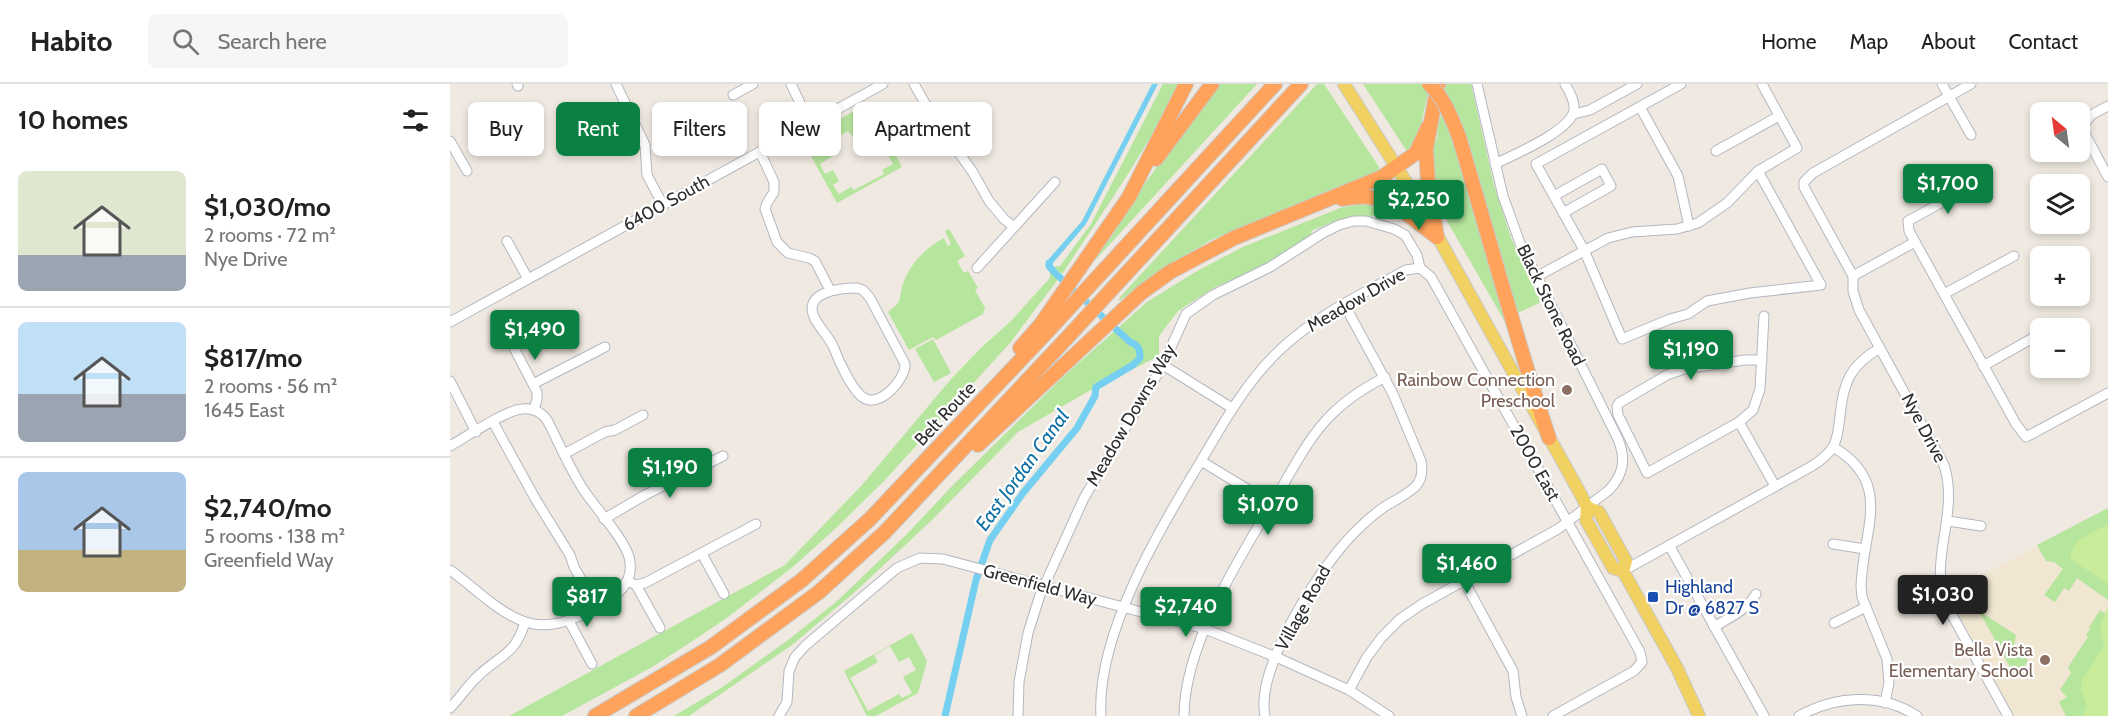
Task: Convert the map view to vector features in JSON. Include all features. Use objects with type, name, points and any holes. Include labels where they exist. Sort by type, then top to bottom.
[{"type":"highway","points":[[1129,197],[1186,84]]},
{"type":"highway","points":[[920,466],[1041,324],[1129,197],[1212,84]]},
{"type":"highway","name":"Belt Route","points":[[595,716],[711,647],[802,580],[870,519],[1048,331],[1275,84]]},
{"type":"highway","name":"Belt Route","points":[[636,716],[720,665],[810,598],[885,531],[1065,340],[1300,84]]},
{"type":"highway","points":[[1430,84],[1450,115],[1459,137],[1518,344],[1549,438]]},
{"type":"highway","points":[[1437,237],[1426,149],[1428,127],[1438,84]]},
{"type":"highway","points":[[885,531],[1141,293],[1170,272],[1234,238],[1382,177],[1416,153],[1428,127]]},
{"type":"highway","points":[[1328,200],[1366,197],[1382,200],[1401,210],[1437,237]]},
{"type":"main road","points":[[1345,85],[1398,167],[1587,507],[1599,512],[1626,561],[1623,571],[1681,677],[1699,716]]},
{"type":"street","points":[[615,84],[645,145],[647,175],[663,205]]},
{"type":"street","points":[[733,95],[753,84]]},
{"type":"street","points":[[792,84],[800,102]]},
{"type":"street","name":"6400 South","points":[[841,107],[883,84]]},
{"type":"street","points":[[914,84],[933,117],[972,171],[989,201],[1014,227]]},
{"type":"street","name":"Black Stone Road","points":[[1349,690],[1367,657],[1382,637],[1401,619],[1422,604],[1558,529],[1616,483],[1623,468],[1623,451],[1513,226],[1495,164],[1477,84]]},
{"type":"street","points":[[1565,84],[1574,104],[1574,114]]},
{"type":"street","points":[[1495,164],[1557,132],[1574,114],[1590,110],[1636,84]]},
{"type":"street","points":[[1681,84],[1536,164],[1584,250],[1622,339],[1688,314],[1707,301],[1750,293],[1821,285],[1758,171]]},
{"type":"street","points":[[1536,277],[1597,243],[1619,234],[1668,230],[1698,223],[1727,203],[1758,171],[1797,148],[1761,84]]},
{"type":"street","points":[[1942,84],[1971,135]]},
{"type":"street","points":[[1949,97],[1971,84]]},
{"type":"street","name":"Nye Drive","points":[[1949,97],[1814,172],[1804,182],[1806,191],[1853,276],[1854,300],[1944,465],[1950,493],[1940,569],[1943,595],[2008,716]]},
{"type":"street","points":[[2108,106],[2091,115],[2083,126],[2085,136],[2108,177]]},
{"type":"street","points":[[1640,107],[1678,176],[1689,226]]},
{"type":"street","points":[[1716,151],[1779,116]]},
{"type":"street","points":[[450,141],[467,171]]},
{"type":"street","name":"6400 South","points":[[450,322],[759,153]]},
{"type":"street","points":[[762,156],[774,182],[774,192],[765,209],[777,242],[788,254],[815,261],[830,290]]},
{"type":"street","points":[[1554,196],[1602,169],[1611,186],[1563,213]]},
{"type":"street","points":[[976,268],[1055,182]]},
{"type":"street","points":[[1975,184],[1908,221],[1909,231],[2016,424],[2026,437],[2108,393]]},
{"type":"street","name":"Meadow Downs Way","points":[[1018,716],[1019,682],[1028,633],[1044,586],[1084,498],[1163,365],[1186,314],[1197,305],[1269,267],[1339,225],[1354,221],[1366,221],[1400,233],[1409,240],[1413,247],[1420,268]]},
{"type":"street","points":[[507,241],[528,279]]},
{"type":"street","points":[[1853,276],[1915,242]]},
{"type":"street","points":[[1944,294],[2014,256]]},
{"type":"street","name":"Meadow Drive","points":[[1101,716],[1103,677],[1125,607],[1162,526],[1232,408],[1264,366],[1302,331],[1344,304],[1406,270],[1420,268]]},
{"type":"street","name":"2000 East","points":[[1420,268],[1431,277],[1641,652],[1642,662],[1634,671],[1553,716]]},
{"type":"street","points":[[856,288],[866,293],[904,359],[906,368],[903,376],[882,398],[869,400],[861,396],[845,374],[831,343],[813,316],[815,302],[821,293],[830,290],[856,288]]},
{"type":"street","name":"Village Road","points":[[1265,716],[1263,696],[1266,682],[1301,604],[1313,583],[1333,555],[1356,530],[1414,487],[1421,478],[1421,461],[1408,427],[1385,377],[1344,304]]},
{"type":"street","points":[[1762,360],[1745,360],[1684,369],[1667,375],[1617,406],[1618,415],[1647,472],[1739,422],[1753,410],[1759,396],[1762,360],[1764,316]]},
{"type":"street","points":[[498,317],[537,395],[534,410]]},
{"type":"street","points":[[1983,366],[2030,340]]},
{"type":"street","points":[[532,384],[605,347]]},
{"type":"street","points":[[1623,571],[1812,466],[1827,455],[1833,447],[1839,425],[1842,397],[1850,375],[1866,357],[1880,348]]},
{"type":"street","points":[[1163,365],[1232,408]]},
{"type":"street","points":[[1184,716],[1186,686],[1205,629],[1239,558],[1317,432],[1332,414],[1350,399],[1385,377]]},
{"type":"street","points":[[450,381],[476,432]]},
{"type":"street","points":[[450,446],[518,409],[534,410],[547,420],[576,478],[628,552],[632,583],[660,628]]},
{"type":"street","points":[[564,454],[643,415]]},
{"type":"street","points":[[493,422],[570,555],[574,567],[597,607]]},
{"type":"street","points":[[1739,422],[1775,486]]},
{"type":"street","points":[[1833,447],[1858,466],[1869,488],[1871,511],[1861,587],[1866,607],[1887,659],[1889,683],[1886,703]]},
{"type":"street","points":[[604,519],[645,495],[723,456]]},
{"type":"street","points":[[1201,460],[1272,504]]},
{"type":"street","points":[[1948,521],[1981,526]]},
{"type":"street","points":[[450,570],[503,611],[525,622],[547,625],[569,621],[597,607],[632,583],[645,583],[756,524]]},
{"type":"street","points":[[1833,543],[1866,549]]},
{"type":"street","points":[[1669,545],[1764,716]]},
{"type":"street","points":[[702,554],[724,594]]},
{"type":"street","name":"Greenfield Way","points":[[780,716],[787,702],[789,671],[800,651],[897,568],[920,558],[943,559],[1205,629],[1276,657],[1349,690],[1389,716]]},
{"type":"street","points":[[1464,581],[1513,671],[1516,697],[1522,716]]},
{"type":"street","points":[[1714,627],[1742,611],[1756,594]]},
{"type":"street","points":[[1834,623],[1866,607]]},
{"type":"street","points":[[569,621],[592,663]]},
{"type":"street","points":[[450,708],[480,674],[514,647],[525,622]]},
{"type":"street","points":[[1798,716],[1822,705],[1839,701],[1870,700],[1886,703],[1917,716]]},
{"type":"shaded area","name":"Bella Vista Elementary School","points":[[2108,508],[2108,716],[2014,716],[1948,594]]},
{"type":"green space","points":[[1163,84],[1179,84],[1138,157],[1062,274],[1053,267],[1060,266],[1091,224]]},
{"type":"green space","points":[[1215,84],[1257,84],[1077,280]]},
{"type":"green space","points":[[1317,84],[1324,84],[1379,167],[1379,171],[1211,240],[1169,265],[1119,301],[1120,297]]},
{"type":"green space","points":[[1363,84],[1430,84],[1418,138],[1412,151],[1408,153]]},
{"type":"green space","points":[[1446,84],[1471,84],[1494,185],[1511,238],[1541,302],[1518,313],[1444,93]]},
{"type":"green space","points":[[1443,109],[1449,122],[1508,327],[1447,221],[1441,202],[1434,172],[1431,142],[1437,140],[1438,125]]},
{"type":"green space","points":[[853,112],[853,137],[848,131],[841,135],[841,118]]},
{"type":"green space","points":[[811,156],[833,156],[820,164],[825,174],[833,170],[839,181],[833,185],[839,194],[851,187],[854,190],[884,174],[882,170],[893,164],[889,156],[896,156],[902,167],[837,203]]},
{"type":"green space","points":[[1361,204],[1382,206],[1391,210],[1370,217],[1335,221],[1311,231],[1312,235],[1252,272],[1215,287],[1178,311],[1159,336],[1159,356],[1087,392],[1018,432],[933,519],[856,591],[792,645],[689,716],[674,716],[724,686],[836,602],[1063,377],[1147,302],[1197,271],[1243,247],[1340,208]]},
{"type":"green space","points":[[949,229],[965,256],[957,261],[964,273],[968,271],[978,288],[975,290],[985,308],[983,314],[936,340],[933,337],[909,350],[888,312],[898,303],[906,277],[919,257],[944,238],[948,246],[951,244],[945,231]]},
{"type":"green space","points":[[1050,270],[1059,278],[1010,343],[884,481],[794,566],[728,617],[688,644],[652,667],[562,716],[509,716],[785,565],[862,485],[951,379],[1011,321],[1050,278]]},
{"type":"green space","points":[[933,339],[951,373],[934,382],[915,349]]},
{"type":"green space","points":[[2108,508],[2108,600],[2077,578],[2069,591],[2064,588],[2055,602],[2044,595],[2063,569],[2054,562],[2046,561],[2037,545]]},
{"type":"green space","points":[[2108,524],[2108,584],[2071,559],[2070,554],[2078,540]]},
{"type":"green space","points":[[2108,607],[2108,716],[2082,716],[2087,707],[2081,689],[2082,680],[2104,646],[2101,626]]},
{"type":"green space","points":[[2100,610],[2105,613],[2108,716],[2066,716],[2059,702],[2067,697],[2060,690],[2071,673],[2068,667],[2088,637],[2086,635],[2089,627]]},
{"type":"green space","points":[[1979,611],[2016,635],[2013,650],[2028,660],[2020,674],[2010,667]]},
{"type":"green space","points":[[912,633],[927,661],[918,693],[876,716],[867,716],[844,671]],"holes":[[[890,646],[899,662],[909,657],[916,670],[903,677],[912,693],[902,698],[899,694],[868,711],[850,678],[878,662],[874,655]]]},
{"type":"water","points":[[1152,84],[1158,84],[1086,224],[1053,263],[1052,266],[1055,269],[1050,272],[1046,267],[1048,260],[1082,221]]},
{"type":"waterway","name":"East Jordan Canal","points":[[945,716],[976,580],[990,540],[1023,493],[1077,428],[1095,396],[1096,387],[1133,365],[1140,358],[1137,346],[1055,273],[1049,263]]},
{"type":"place","name":"Rainbow Connection Preschool","points":[[1567,390]]},
{"type":"place","name":"Highland Dr @ 6827 S","points":[[1653,597]]},
{"type":"place","name":"Bella Vista Elementary School","points":[[2045,660]]}]
